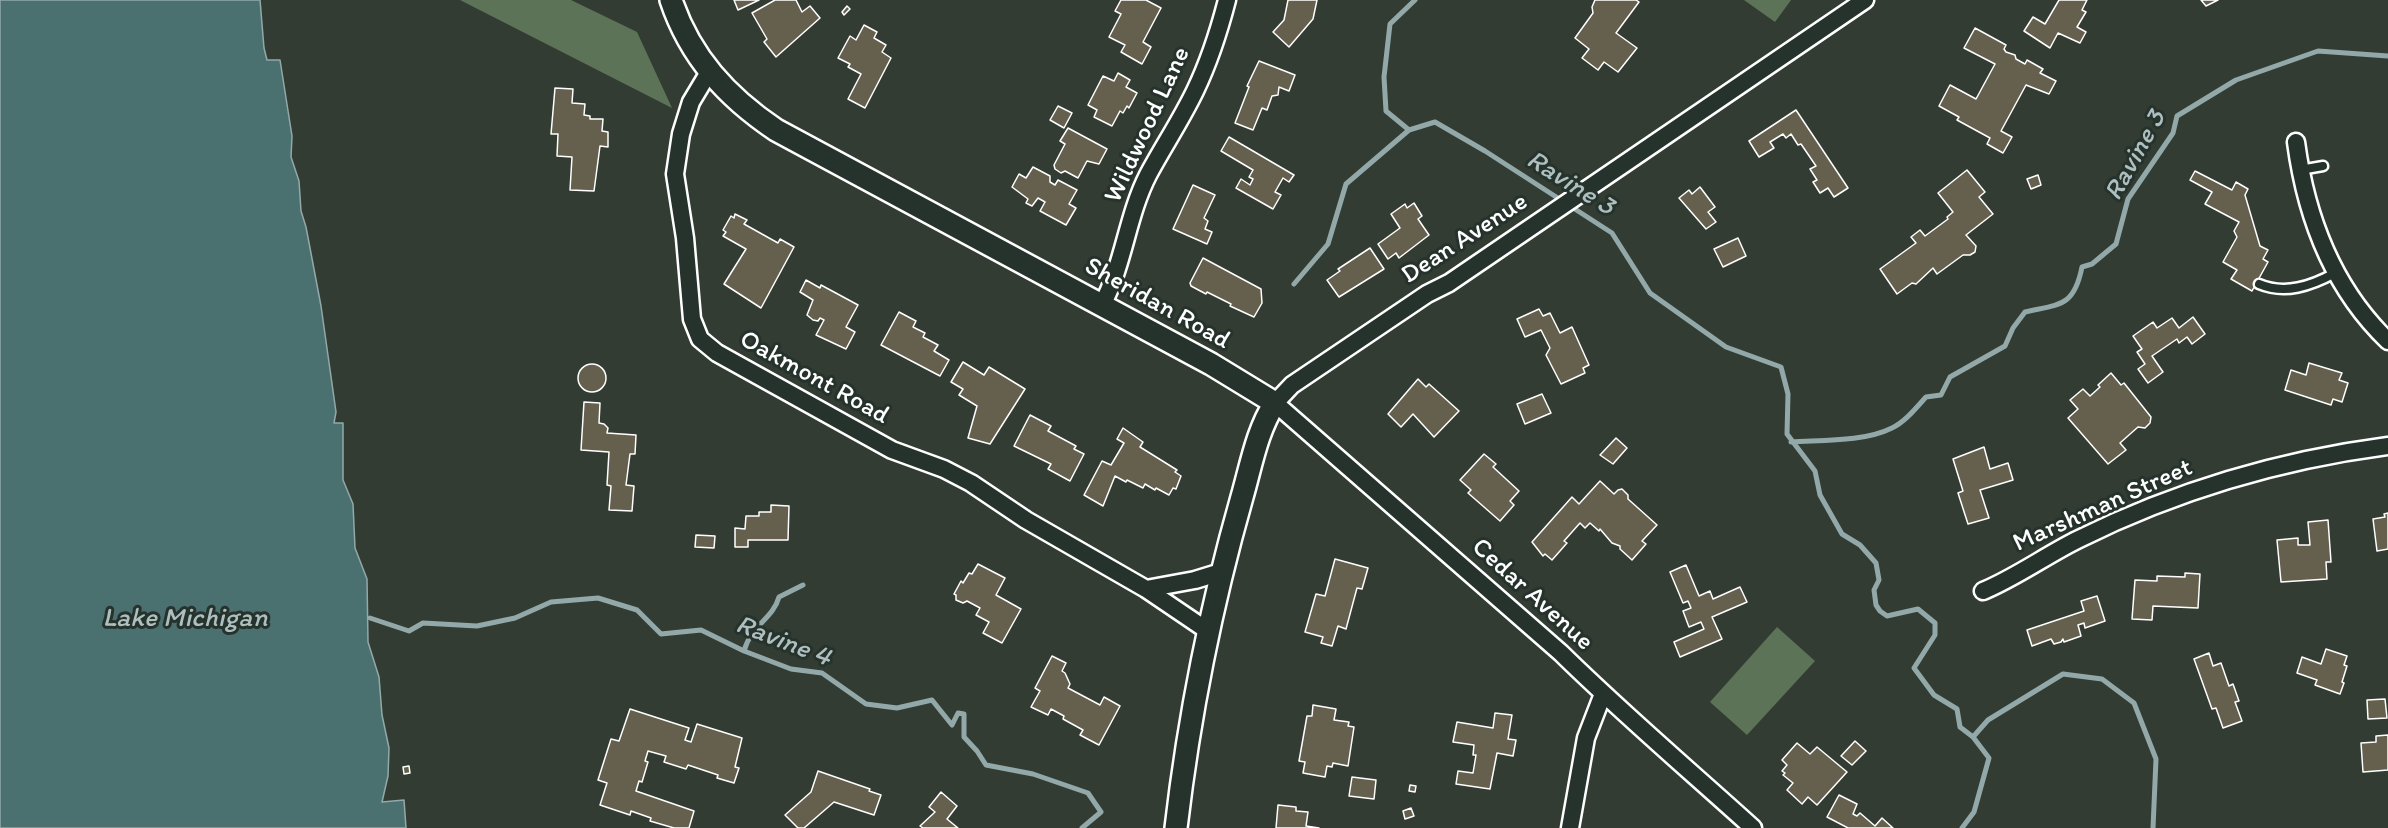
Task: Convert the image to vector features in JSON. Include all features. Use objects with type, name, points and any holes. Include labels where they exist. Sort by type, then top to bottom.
[{"type":"street","name":"Sheridan Road","points":[[671,0],[678,21],[709,72],[725,90],[776,130],[1102,304],[1211,364],[1275,403]]},
{"type":"street","name":"Wildwood Lane","points":[[1102,304],[1113,284],[1132,213],[1149,175],[1196,90],[1212,54],[1227,0]]},
{"type":"street","name":"Dean Avenue","points":[[1275,403],[1302,379],[1427,294],[1449,283],[1865,0]]},
{"type":"street","name":"Oakmont Road","points":[[709,72],[692,102],[681,134],[675,174],[685,238],[692,319],[700,339],[717,353],[892,450],[944,469],[971,483],[1026,520],[1146,590],[1208,631]]},
{"type":"street","points":[[2296,142],[2308,207],[2322,247],[2350,297],[2387,338]]},
{"type":"street","points":[[1176,828],[1183,769],[1221,572],[1261,432],[1275,403]]},
{"type":"street","name":"Cedar Avenue","points":[[1275,403],[1552,645],[1602,694],[1636,721],[1754,828]]},
{"type":"street","name":"Marshman Street","points":[[1983,591],[2079,539],[2158,504],[2233,478],[2341,452],[2388,446]]},
{"type":"street","points":[[1146,590],[1221,572]]},
{"type":"street","points":[[1570,828],[1586,738],[1602,694]]},
{"type":"lane","points":[[2300,170],[2323,166]]},
{"type":"lane","points":[[2259,284],[2272,289],[2292,289],[2317,283],[2335,273]]},
{"type":"green space","points":[[460,0],[571,0],[637,32],[672,108]]},
{"type":"green space","points":[[1744,0],[1791,0],[1775,22]]},
{"type":"green space","points":[[1777,627],[1815,661],[1747,735],[1710,702]]},
{"type":"water","name":"Lake Michigan","points":[[0,0],[260,0],[267,60],[280,60],[292,136],[291,157],[299,181],[301,211],[321,306],[336,412],[334,423],[343,423],[343,480],[353,504],[355,548],[367,579],[368,642],[379,677],[382,715],[389,748],[388,776],[382,802],[404,800],[406,828],[0,828]]},
{"type":"building","points":[[734,0],[759,0],[738,10]]},
{"type":"building","points":[[775,0],[796,0],[802,12],[810,6],[820,18],[776,57],[764,42],[767,39],[752,13]]},
{"type":"building","points":[[1121,0],[1146,0],[1161,8],[1143,42],[1151,47],[1142,64],[1121,52],[1125,45],[1109,37],[1121,14],[1115,11]]},
{"type":"building","points":[[1288,0],[1317,0],[1313,19],[1289,47],[1273,32],[1284,20]]},
{"type":"building","points":[[1595,0],[1636,0],[1639,2],[1616,33],[1637,48],[1618,72],[1604,62],[1598,70],[1582,58],[1589,49],[1575,38],[1593,13],[1592,7]]},
{"type":"building","points":[[2059,0],[2087,0],[2082,10],[2086,12],[2077,27],[2086,32],[2080,43],[2058,33],[2050,48],[2024,31],[2033,17],[2045,24]]},
{"type":"building","points":[[2201,0],[2218,0],[2206,6]]},
{"type":"building","points":[[847,6],[850,9],[844,15],[842,12]]},
{"type":"building","points":[[864,25],[877,32],[874,38],[886,45],[882,52],[891,58],[865,108],[848,99],[861,74],[848,67],[850,64],[838,58],[850,36],[856,40]]},
{"type":"building","points":[[1975,28],[2006,45],[2004,49],[2006,52],[2015,55],[2016,59],[2025,64],[2027,60],[2043,69],[2040,73],[2056,81],[2049,94],[2026,85],[2001,131],[2012,137],[2003,153],[1987,144],[1990,138],[1957,120],[1959,117],[1939,106],[1950,85],[1976,99],[1995,64],[1964,48]]},
{"type":"building","points":[[1259,61],[1295,75],[1289,91],[1279,87],[1278,95],[1272,96],[1267,110],[1262,108],[1253,130],[1235,123],[1249,87],[1247,86]]},
{"type":"building","points":[[1118,73],[1130,80],[1126,87],[1137,93],[1129,108],[1127,106],[1123,113],[1120,111],[1112,126],[1094,117],[1097,110],[1088,105],[1103,76],[1114,81]]},
{"type":"building","points":[[555,88],[573,89],[572,103],[585,104],[584,115],[590,116],[590,119],[603,119],[602,131],[608,132],[608,147],[600,146],[594,191],[570,190],[572,157],[557,156],[558,134],[551,134]]},
{"type":"building","points":[[1058,106],[1072,113],[1064,128],[1050,120]]},
{"type":"building","points":[[1796,110],[1848,188],[1834,197],[1828,188],[1820,193],[1813,182],[1817,180],[1810,169],[1816,166],[1791,134],[1786,138],[1783,134],[1770,142],[1774,148],[1759,157],[1749,141]]},
{"type":"building","points":[[1068,128],[1107,149],[1099,164],[1087,161],[1078,178],[1065,171],[1061,173],[1055,169],[1054,165],[1065,144],[1060,141]]},
{"type":"building","points":[[1229,137],[1294,175],[1289,182],[1283,178],[1275,192],[1281,195],[1273,209],[1236,188],[1241,179],[1250,185],[1253,179],[1249,177],[1253,170],[1221,151]]},
{"type":"building","points":[[1033,167],[1050,176],[1050,182],[1055,185],[1058,180],[1077,190],[1069,204],[1076,208],[1066,225],[1040,211],[1045,202],[1038,198],[1032,206],[1026,203],[1028,199],[1012,187],[1019,174],[1026,178]]},
{"type":"building","points":[[1967,170],[1985,192],[1979,197],[1993,214],[1966,235],[1976,246],[1975,252],[1963,255],[1937,274],[1933,268],[1916,284],[1912,283],[1897,294],[1880,269],[1916,243],[1911,237],[1920,230],[1925,236],[1948,219],[1947,217],[1953,212],[1938,193]]},
{"type":"building","points":[[2195,171],[2232,190],[2236,182],[2248,189],[2245,195],[2260,246],[2268,250],[2263,259],[2268,262],[2252,291],[2231,279],[2237,270],[2223,262],[2237,237],[2234,231],[2239,222],[2205,204],[2212,192],[2190,180]]},
{"type":"building","points":[[2038,175],[2041,185],[2031,189],[2027,179]]},
{"type":"building","points":[[1193,185],[1215,195],[1204,218],[1208,221],[1205,229],[1212,232],[1207,244],[1173,229]]},
{"type":"building","points":[[1700,187],[1715,207],[1708,212],[1716,222],[1706,229],[1679,198],[1689,190],[1692,194]]},
{"type":"building","points":[[1414,203],[1422,216],[1418,219],[1429,235],[1399,258],[1396,253],[1388,259],[1378,244],[1400,228],[1391,214],[1405,204],[1407,208]]},
{"type":"building","points":[[735,214],[747,220],[744,224],[778,243],[780,239],[794,247],[761,308],[724,284],[746,249],[723,236],[726,232],[723,230],[731,216],[734,218]]},
{"type":"building","points":[[1738,238],[1746,256],[1723,267],[1714,249]]},
{"type":"building","points":[[1370,248],[1384,269],[1339,297],[1327,280],[1340,271],[1338,269]]},
{"type":"building","points":[[1203,258],[1261,289],[1262,303],[1254,317],[1191,286],[1190,283]]},
{"type":"building","points":[[806,280],[820,288],[821,285],[858,305],[846,327],[855,332],[846,349],[816,335],[824,320],[820,318],[818,321],[813,320],[807,315],[813,300],[800,292]]},
{"type":"building","points":[[1539,309],[1543,316],[1550,313],[1560,333],[1572,327],[1589,365],[1583,368],[1585,373],[1561,384],[1546,355],[1550,348],[1541,330],[1525,337],[1517,319]]},
{"type":"building","points":[[899,312],[916,321],[913,327],[925,333],[923,337],[938,345],[934,351],[949,360],[940,376],[881,345]]},
{"type":"building","points":[[2193,317],[2205,334],[2192,344],[2187,337],[2179,343],[2177,339],[2152,356],[2163,372],[2148,383],[2138,369],[2145,364],[2137,352],[2142,349],[2133,336],[2153,322],[2157,328],[2172,318],[2179,328]]},
{"type":"building","points":[[963,362],[984,375],[989,367],[1025,389],[990,444],[968,438],[977,406],[959,395],[963,389],[951,382]]},
{"type":"building","points":[[2309,363],[2342,373],[2339,380],[2348,383],[2342,402],[2333,399],[2331,405],[2285,390],[2291,370],[2306,375]]},
{"type":"building","points":[[592,364],[602,368],[606,378],[602,388],[592,392],[582,388],[578,378],[582,368]]},
{"type":"building","points":[[2111,373],[2121,385],[2124,383],[2151,417],[2150,423],[2145,428],[2138,427],[2120,443],[2126,450],[2108,464],[2068,418],[2078,409],[2070,400],[2083,389],[2090,396]]},
{"type":"building","points":[[1418,379],[1426,387],[1429,384],[1459,411],[1434,437],[1413,414],[1401,427],[1388,414]]},
{"type":"building","points":[[1542,394],[1551,413],[1525,424],[1517,404]]},
{"type":"building","points":[[584,402],[600,403],[599,423],[608,428],[607,433],[636,435],[635,454],[630,454],[626,485],[634,486],[632,511],[609,510],[611,486],[607,485],[609,452],[581,450]]},
{"type":"building","points":[[1030,415],[1051,426],[1048,431],[1076,446],[1074,449],[1084,454],[1070,481],[1048,469],[1051,464],[1014,446]]},
{"type":"building","points":[[1123,428],[1143,442],[1140,447],[1177,470],[1175,472],[1181,476],[1176,489],[1173,488],[1169,495],[1145,484],[1143,488],[1115,476],[1103,506],[1084,495],[1102,461],[1111,465],[1124,443],[1117,439]]},
{"type":"building","points":[[1616,438],[1627,448],[1613,464],[1600,455]]},
{"type":"building","points":[[1984,447],[1990,469],[2008,463],[2013,480],[1980,490],[1989,518],[1968,524],[1958,493],[1963,491],[1953,459]]},
{"type":"building","points":[[1484,454],[1496,464],[1493,467],[1519,491],[1510,501],[1514,505],[1500,521],[1468,493],[1471,490],[1460,480]]},
{"type":"building","points":[[1600,481],[1614,494],[1622,489],[1628,495],[1628,499],[1657,525],[1642,541],[1646,544],[1632,560],[1600,529],[1599,531],[1590,523],[1585,528],[1580,523],[1564,541],[1567,543],[1552,560],[1545,554],[1543,556],[1532,542],[1572,497],[1579,504]]},
{"type":"building","points":[[771,505],[789,506],[788,540],[748,540],[748,547],[735,547],[735,528],[745,529],[746,516],[759,516],[759,512],[771,512]]},
{"type":"building","points":[[2388,513],[2388,549],[2377,551],[2373,519],[2385,517],[2384,514]]},
{"type":"building","points":[[2328,520],[2331,562],[2326,562],[2327,579],[2281,582],[2277,540],[2298,538],[2298,545],[2310,545],[2308,522]]},
{"type":"building","points":[[696,535],[715,536],[714,548],[695,547]]},
{"type":"building","points":[[1335,559],[1368,568],[1362,589],[1357,588],[1346,629],[1338,626],[1332,646],[1321,643],[1323,637],[1305,632],[1316,594],[1325,596]]},
{"type":"building","points":[[978,564],[1005,578],[996,595],[1021,609],[1002,643],[983,633],[989,622],[976,615],[980,608],[967,601],[963,603],[956,600],[954,594],[961,581],[963,583]]},
{"type":"building","points":[[1686,565],[1699,596],[1710,591],[1713,599],[1740,587],[1747,602],[1712,617],[1722,639],[1680,657],[1674,642],[1704,629],[1701,622],[1689,627],[1683,611],[1691,608],[1688,601],[1683,603],[1670,572]]},
{"type":"building","points":[[2185,573],[2200,574],[2198,608],[2153,606],[2152,620],[2132,619],[2135,580],[2157,581],[2157,576],[2185,577]]},
{"type":"building","points":[[2097,596],[2105,621],[2085,628],[2084,623],[2078,625],[2081,636],[2064,642],[2063,639],[2054,644],[2051,639],[2032,646],[2027,630],[2084,611],[2081,601]]},
{"type":"building","points":[[2326,649],[2347,656],[2344,665],[2347,666],[2342,682],[2344,683],[2340,694],[2315,685],[2317,680],[2297,673],[2302,657],[2321,664]]},
{"type":"building","points":[[2209,653],[2213,666],[2221,663],[2229,686],[2233,684],[2239,701],[2235,702],[2242,721],[2223,728],[2216,708],[2212,709],[2194,659]]},
{"type":"building","points":[[1052,656],[1066,663],[1062,671],[1070,684],[1068,688],[1100,705],[1104,697],[1120,706],[1099,745],[1080,735],[1083,730],[1063,719],[1064,716],[1051,709],[1048,715],[1031,707],[1040,691],[1035,688]]},
{"type":"building","points":[[2385,699],[2387,718],[2368,719],[2367,700]]},
{"type":"building","points":[[1313,705],[1336,709],[1334,720],[1349,722],[1348,726],[1354,727],[1348,766],[1333,763],[1332,767],[1327,766],[1325,777],[1303,773],[1305,762],[1299,761],[1307,716],[1312,716]]},
{"type":"building","points":[[630,709],[689,728],[685,740],[691,742],[697,724],[742,738],[735,767],[739,768],[734,783],[688,765],[686,769],[664,762],[666,756],[648,751],[645,761],[648,762],[642,782],[639,781],[636,791],[694,811],[689,828],[674,828],[650,821],[651,818],[631,811],[630,815],[600,805],[607,783],[598,780],[611,739],[619,741]]},
{"type":"building","points":[[1495,713],[1512,715],[1508,739],[1516,740],[1513,756],[1497,753],[1490,789],[1456,784],[1458,771],[1473,773],[1476,755],[1473,755],[1474,745],[1453,742],[1457,722],[1493,728]]},
{"type":"building","points":[[2388,735],[2388,770],[2363,772],[2361,743],[2376,742],[2376,736]]},
{"type":"building","points":[[1855,741],[1866,751],[1852,765],[1841,756]]},
{"type":"building","points":[[1797,743],[1810,754],[1817,747],[1847,772],[1817,805],[1808,797],[1802,804],[1787,790],[1793,783],[1783,775],[1785,773],[1782,771],[1787,765],[1782,760]]},
{"type":"building","points":[[409,766],[410,773],[404,774],[403,767]]},
{"type":"building","points":[[818,771],[881,795],[874,815],[834,802],[804,828],[798,828],[785,815],[811,792]]},
{"type":"building","points":[[1352,777],[1376,780],[1374,799],[1349,796]]},
{"type":"building","points":[[1410,785],[1416,786],[1415,792],[1409,791]]},
{"type":"building","points":[[941,792],[957,806],[947,819],[958,828],[923,828],[920,826],[935,812],[929,807]]},
{"type":"building","points":[[1839,795],[1857,804],[1853,814],[1857,816],[1860,813],[1875,826],[1882,818],[1893,828],[1848,828],[1827,817]]},
{"type":"building","points":[[1278,805],[1296,807],[1296,811],[1308,812],[1306,826],[1319,828],[1276,828]]},
{"type":"building","points":[[1411,808],[1414,816],[1405,819],[1403,811]]},
{"type":"waterway","name":"Ravine 3","points":[[1415,0],[1390,24],[1384,77],[1386,111],[1409,130],[1435,122],[1485,151],[1612,233],[1650,293],[1726,347],[1781,367],[1788,394],[1787,434],[1815,471],[1820,495],[1842,534],[1860,545],[1876,563],[1879,580],[1874,590],[1876,605],[1887,616],[1918,609],[1935,623],[1935,635],[1914,668],[1934,695],[1957,709],[1960,727],[1973,737],[1988,720],[2063,674],[2102,679],[2134,703],[2156,759],[2153,828]]},
{"type":"waterway","name":"Ravine 3","points":[[1791,442],[1856,438],[1881,433],[1892,428],[1906,418],[1926,397],[1941,395],[1950,377],[2005,346],[2013,328],[2025,312],[2056,305],[2070,297],[2075,290],[2082,267],[2092,264],[2116,244],[2128,199],[2173,133],[2177,116],[2236,80],[2318,51],[2388,56]]},
{"type":"waterway","points":[[1294,284],[1328,244],[1346,184],[1409,130]]},
{"type":"waterway","points":[[744,651],[747,642],[772,611],[779,597],[803,585]]},
{"type":"waterway","name":"Ravine 4","points":[[370,618],[409,631],[423,623],[477,626],[515,618],[551,602],[598,598],[637,610],[661,634],[701,630],[744,651],[791,669],[822,673],[866,704],[897,708],[932,700],[952,725],[958,713],[964,714],[964,737],[986,765],[1033,774],[1088,793],[1101,812],[1082,828]]},
{"type":"waterway","points":[[1962,828],[1974,812],[1989,758],[1973,737]]}]
